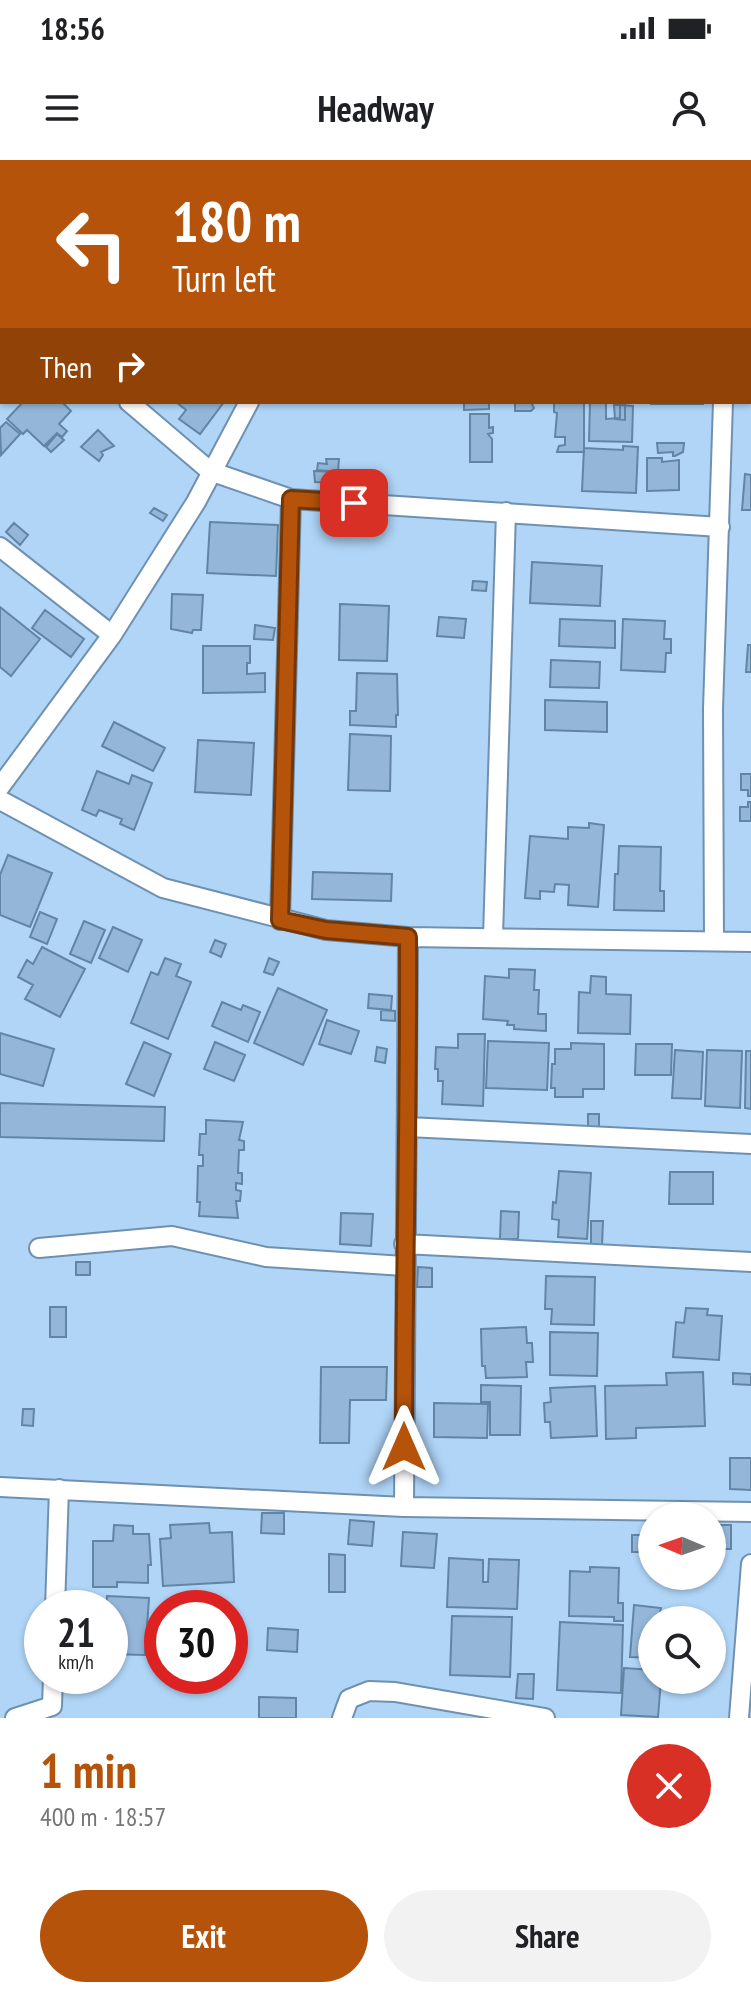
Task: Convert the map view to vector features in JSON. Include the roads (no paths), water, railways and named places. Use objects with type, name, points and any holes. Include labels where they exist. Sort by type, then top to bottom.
[{"type":"street","points":[[131,404],[210,471],[291,499],[720,527]]},
{"type":"street","points":[[0,787],[112,635],[196,502],[248,404]]},
{"type":"street","points":[[714,940],[713,709],[723,404]]},
{"type":"street","points":[[280,920],[291,499]]},
{"type":"street","points":[[493,937],[506,512]]},
{"type":"street","points":[[0,547],[112,635]]},
{"type":"street","points":[[0,800],[163,888],[326,930],[408,937],[751,942]]},
{"type":"street","points":[[404,1507],[408,937]]},
{"type":"street","points":[[408,1127],[751,1144]]},
{"type":"street","points":[[39,1248],[172,1236],[266,1257],[404,1266]]},
{"type":"street","points":[[404,1244],[751,1262]]},
{"type":"street","points":[[0,1487],[404,1507],[751,1512]]},
{"type":"street","points":[[56,1590],[59,1489]]},
{"type":"street","points":[[739,1718],[751,1564]]},
{"type":"street","points":[[342,1718],[349,1699],[369,1691],[395,1692],[545,1718]]},
{"type":"street","points":[[15,1718],[52,1706],[52,1694]]}]
